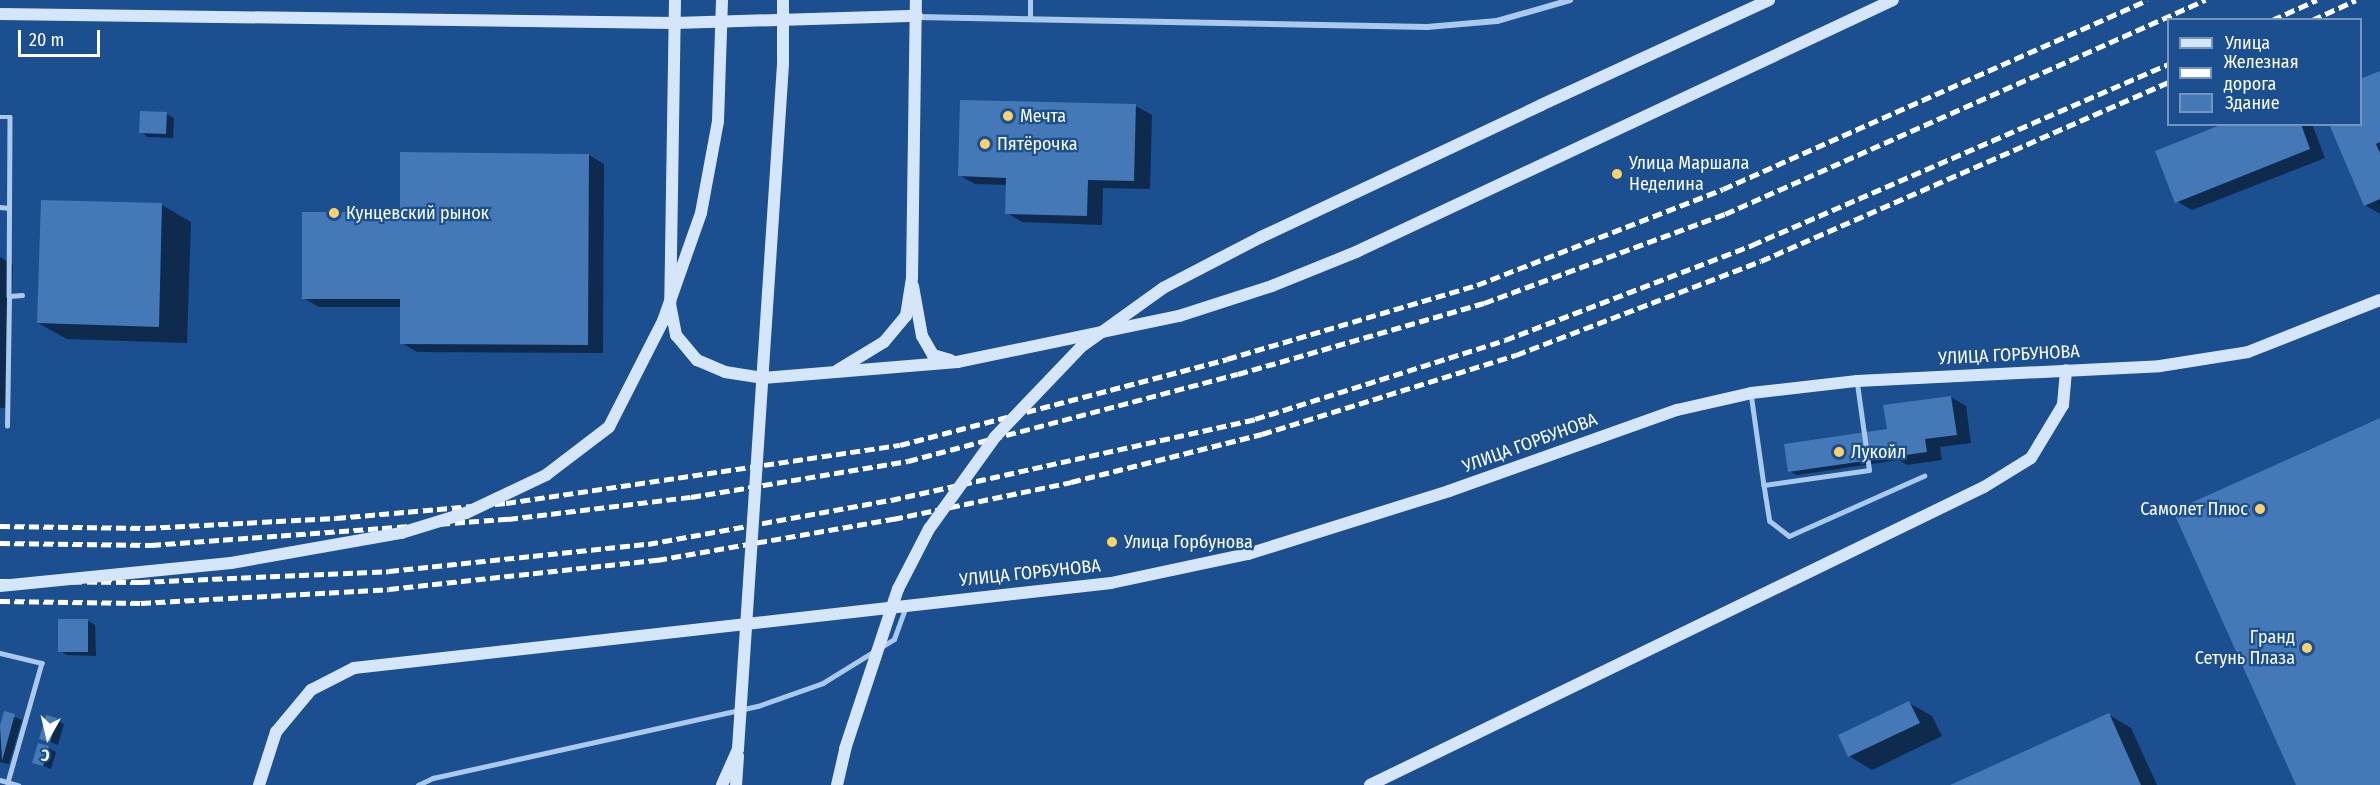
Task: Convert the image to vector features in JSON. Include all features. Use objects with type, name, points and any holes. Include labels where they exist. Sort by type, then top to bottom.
[{"type":"street","points":[[675,0],[670,304],[676,335],[697,360],[725,372],[763,378],[957,362],[1179,316],[1272,286],[1366,248],[1893,0]]},
{"type":"street","points":[[0,586],[231,563],[401,533],[466,513],[546,475],[609,427],[663,321],[701,213],[718,121],[722,0]]},
{"type":"street","points":[[736,785],[783,64],[783,0]]},
{"type":"street","points":[[820,375],[849,367],[884,342],[906,316],[912,278],[916,0]]},
{"type":"street","points":[[0,14],[675,23],[917,16],[1428,27],[1497,21],[1570,0]]},
{"type":"street","points":[[837,785],[845,749],[898,589],[929,529],[995,437],[1081,347],[1163,288],[1261,237],[1769,0]]},
{"type":"street","points":[[912,278],[922,336],[933,355],[957,362]]},
{"type":"street","name":"УЛИЦА ГОРБУНОВА","points":[[260,785],[276,732],[311,690],[354,668],[689,628],[1111,583],[1248,554],[1449,492],[1677,410],[1751,393],[1857,381],[2160,366],[2248,352],[2380,300]]},
{"type":"street","points":[[1370,785],[1984,487],[2031,458],[2063,405],[2066,370]]},
{"type":"street","points":[[722,785],[738,749]]},
{"type":"street","points":[[845,749],[846,785]]},
{"type":"lane","points":[[1030,0],[1030,18]]},
{"type":"lane","points":[[0,117],[10,117],[7,426]]},
{"type":"lane","points":[[0,207],[9,208]]},
{"type":"lane","points":[[9,296],[22,295]]},
{"type":"lane","points":[[1764,485],[1869,470],[1857,381]]},
{"type":"lane","points":[[1751,393],[1770,521],[1789,536],[1924,476]]},
{"type":"lane","points":[[418,785],[433,778],[758,706],[823,683],[894,639],[907,605]]},
{"type":"lane","points":[[0,653],[42,663],[8,782]]},
{"type":"lane","points":[[0,780],[18,785]]},
{"type":"building","points":[[2380,71],[2380,142],[2376,144],[2380,153],[2380,199],[2364,206],[2330,126],[2362,126],[2362,78]]},
{"type":"building","points":[[960,100],[1136,104],[1134,181],[1088,180],[1087,216],[1005,214],[1006,178],[958,176]]},
{"type":"building","points":[[140,111],[167,112],[166,134],[139,133]]},
{"type":"building","points":[[2218,126],[2302,126],[2310,149],[2175,203],[2155,151]]},
{"type":"building","points":[[400,152],[589,154],[588,345],[400,344],[400,299],[302,299],[302,212],[400,212]]},
{"type":"building","points":[[41,200],[162,203],[159,327],[37,323]]},
{"type":"building","points":[[1951,396],[1957,435],[1925,439],[1927,452],[1788,472],[1784,444],[1887,429],[1883,405]]},
{"type":"building","name":"Гранд Сетунь Плаза","points":[[2380,418],[2380,785],[2296,785],[2173,511]]},
{"type":"building","points":[[58,619],[88,619],[88,652],[58,652]]},
{"type":"building","points":[[1909,701],[1920,723],[1848,757],[1838,735]]},
{"type":"building","points":[[4,711],[15,714],[2,761],[0,726]]},
{"type":"building","points":[[2109,713],[2141,785],[1950,785]]},
{"type":"building","points":[[46,715],[57,718],[50,742],[39,739]]},
{"type":"building","points":[[38,743],[49,746],[43,766],[32,763]]},
{"type":"railway","points":[[0,526],[146,528],[336,518],[506,503],[900,445],[1227,359],[1477,285],[1723,189],[2147,0]]},
{"type":"railway","points":[[0,543],[151,545],[508,519],[691,497],[908,461],[1238,374],[1484,303],[1725,214],[2205,0]]},
{"type":"railway","points":[[2276,18],[2317,0]]},
{"type":"railway","points":[[2316,18],[2356,0]]},
{"type":"railway","points":[[0,581],[140,582],[389,571],[648,544],[891,500],[1255,419],[1505,340],[1752,245],[2167,64]]},
{"type":"railway","points":[[0,601],[141,603],[389,589],[657,560],[893,519],[1071,482],[1262,434],[1516,355],[1761,261],[2167,82]]},
{"type":"place","name":"Мечта","points":[[1008,116]]},
{"type":"place","name":"Пятёрочка","points":[[985,144]]},
{"type":"place","name":"Улица Маршала Неделина","points":[[1617,174]]},
{"type":"place","name":"Кунцевский рынок","points":[[334,213]]},
{"type":"place","name":"Лукойл","points":[[1839,452]]},
{"type":"place","name":"Самолет Плюс","points":[[2260,509]]},
{"type":"place","name":"Улица Горбунова","points":[[1112,542]]},
{"type":"place","name":"Гранд Сетунь Плаза","points":[[2307,648]]}]
